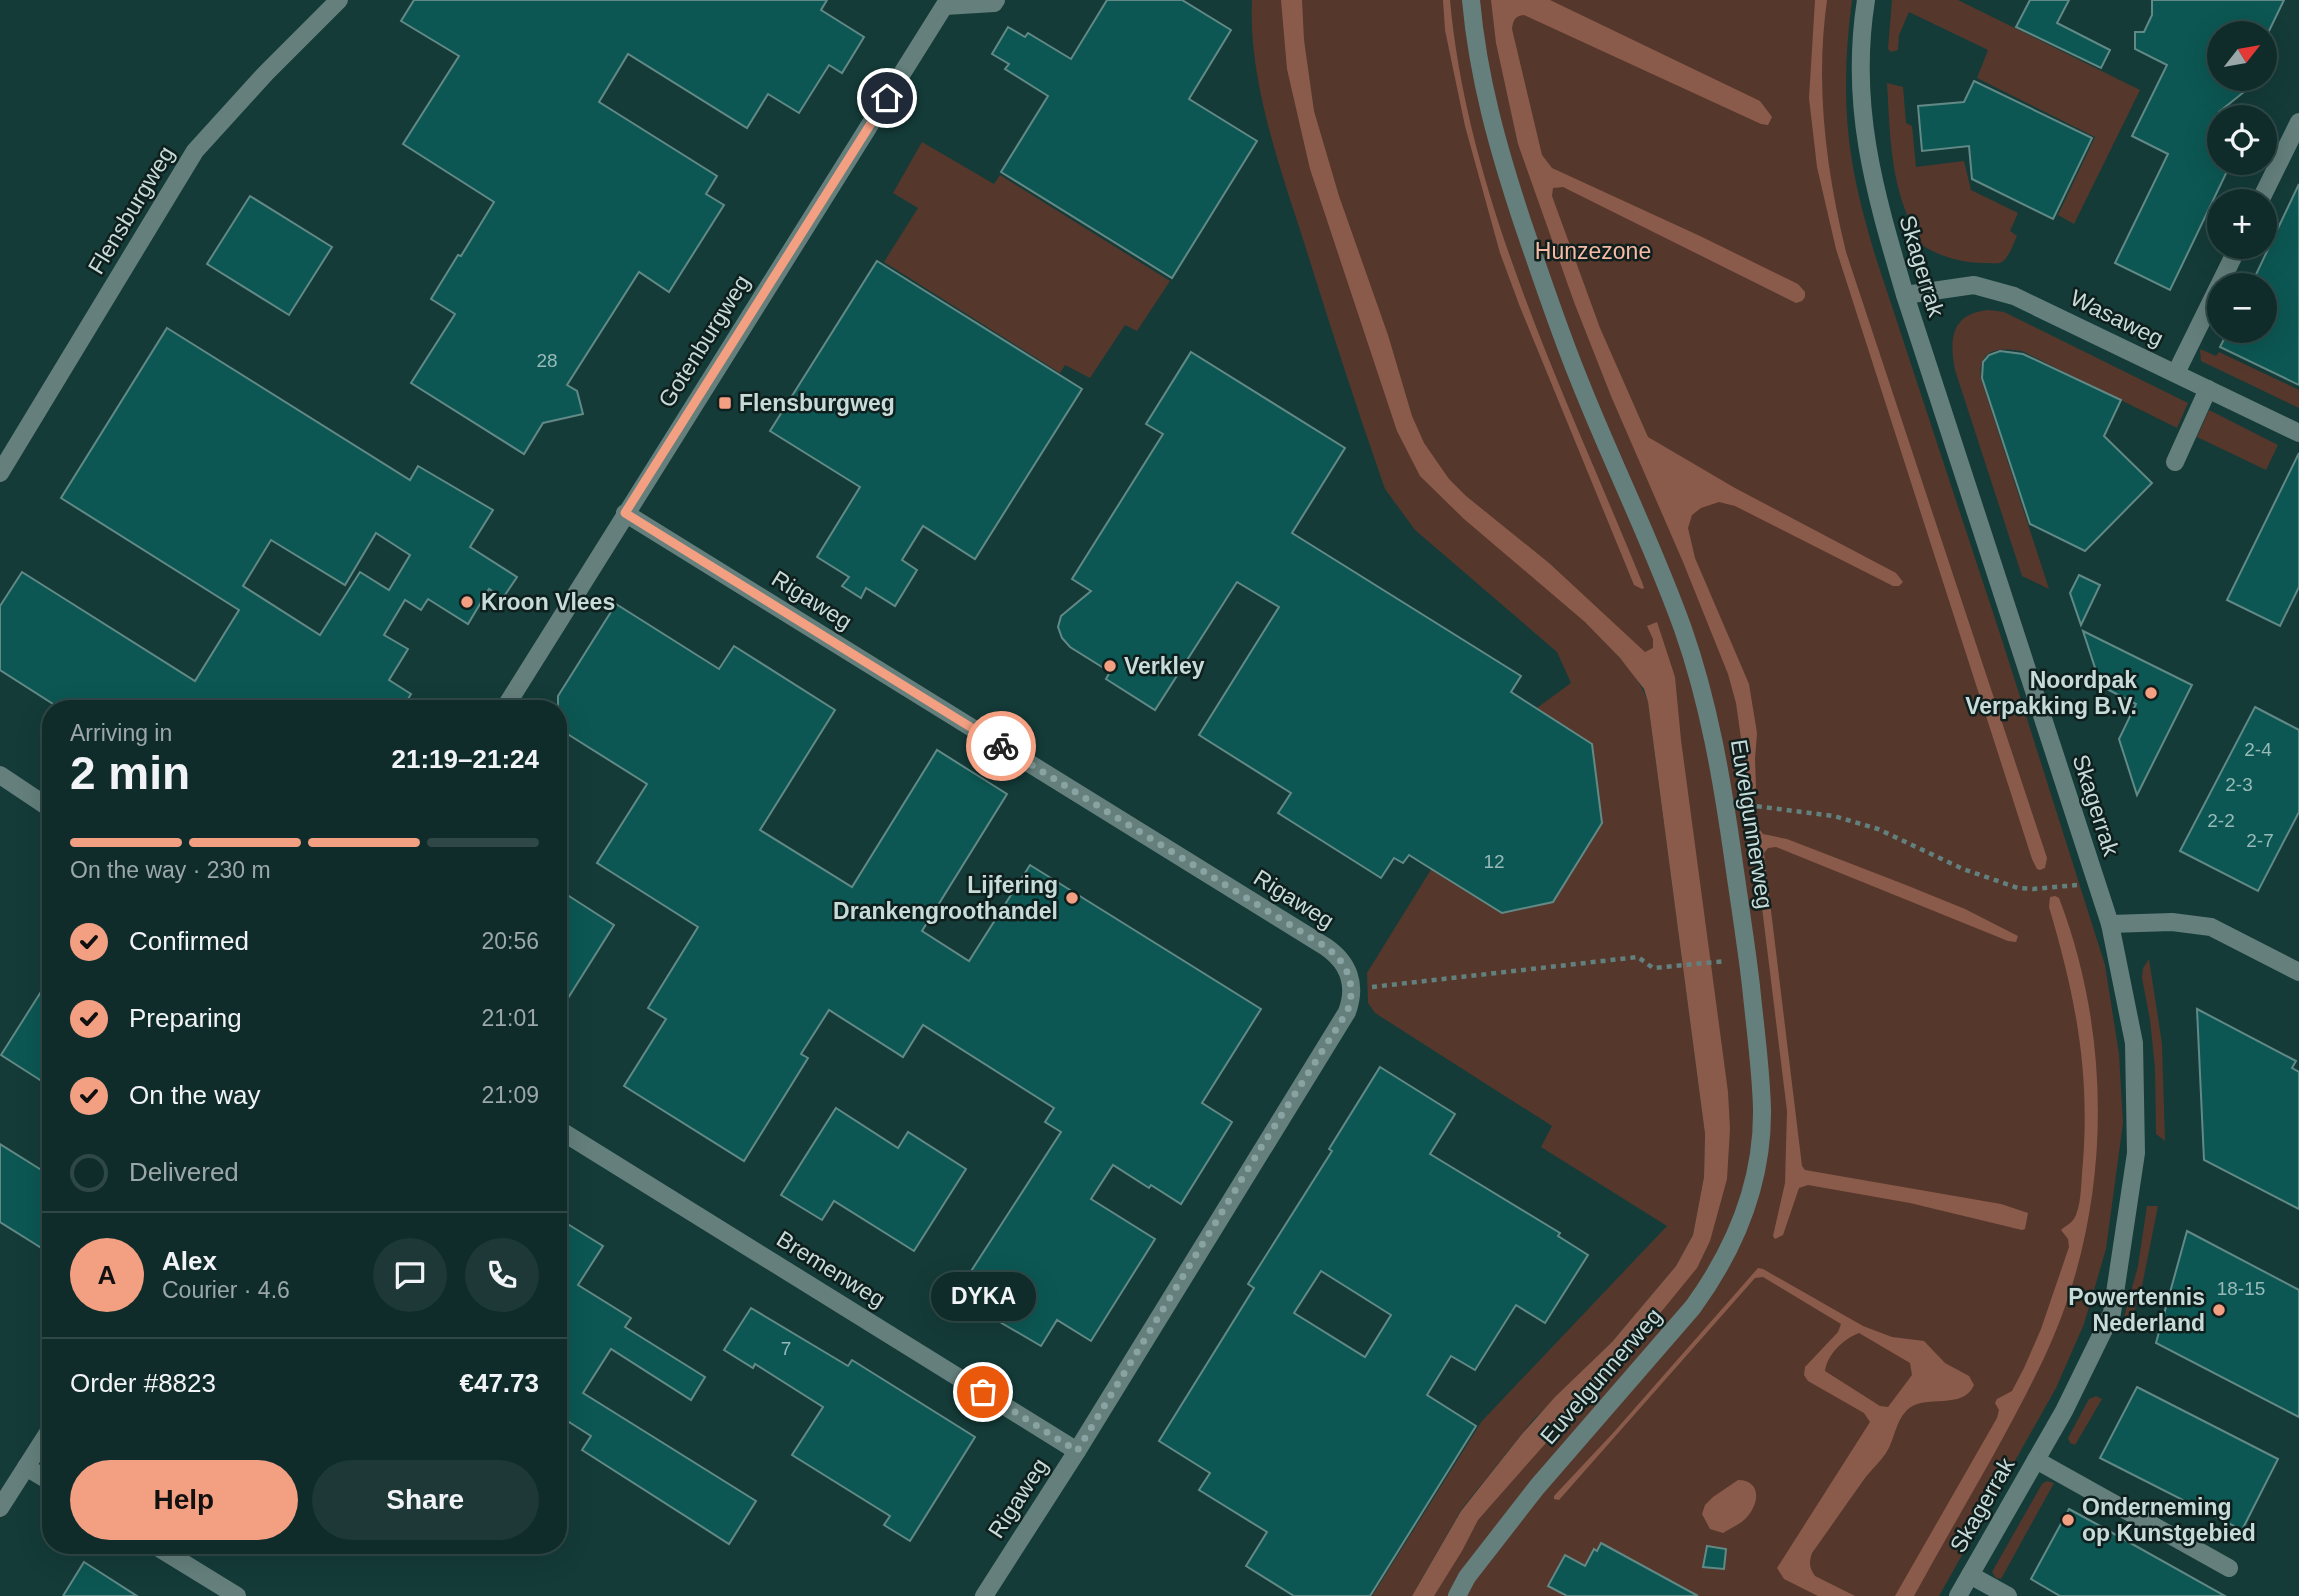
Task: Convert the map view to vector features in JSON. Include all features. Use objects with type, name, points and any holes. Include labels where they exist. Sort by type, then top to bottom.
[{"type":"street","name":"Flensburgweg","points":[[0,474],[195,151],[266,73],[339,0]]},
{"type":"street","points":[[947,3],[994,3],[996,0]]},
{"type":"street","name":"Euvelgunnerweg","points":[[1457,1596],[1467,1577],[1537,1487],[1693,1307],[1713,1280],[1742,1221],[1757,1168],[1761,1140],[1761,1099],[1748,959],[1726,806],[1707,712],[1683,628],[1580,382],[1504,168],[1482,81],[1471,0]]},
{"type":"street","name":"Skagerrak","points":[[1866,0],[1863,15],[1861,97],[1865,142],[1877,199],[1905,295],[2110,924],[2134,1044],[2136,1153],[2112,1313],[2064,1411],[1958,1596]]},
{"type":"street","name":"Gotenburgweg","points":[[510,700],[947,3]]},
{"type":"street","points":[[2266,189],[2299,122]]},
{"type":"street","points":[[2176,373],[2232,259]]},
{"type":"street","name":"Wasaweg","points":[[1905,295],[1974,285],[2014,296],[2299,433]]},
{"type":"street","points":[[2175,462],[2208,389]]},
{"type":"street","name":"Rigaweg","points":[[625,513],[1326,947],[1336,955],[1350,977],[1352,990],[1347,1012],[1262,1146],[1077,1451],[984,1596]]},
{"type":"street","points":[[0,775],[42,802]]},
{"type":"street","points":[[2110,924],[2172,922],[2211,927],[2299,972]]},
{"type":"street","name":"Bremenweg","points":[[567,1135],[1077,1451]]},
{"type":"street","points":[[0,1508],[42,1442]]},
{"type":"street","name":"Skagerrak","points":[[2036,1460],[2229,1568]]},
{"type":"street","points":[[26,1467],[42,1477]]},
{"type":"street","points":[[169,1554],[237,1596]]},
{"type":"street","name":"Skagerrak","points":[[1970,1574],[2008,1596]]},
{"type":"path","points":[[1726,806],[1756,804],[1834,816],[1878,829],[1963,869],[2018,888],[2095,883]]},
{"type":"path","points":[[1352,990],[1638,957],[1653,968],[1729,960]]},
{"type":"green space","name":"Hunzezone","points":[[1252,0],[1852,0],[1846,101],[1849,141],[1859,197],[1875,255],[2003,643],[2105,965],[2119,1054],[2123,1123],[2106,1249],[2084,1324],[2056,1388],[1939,1596],[1416,1596],[1596,1364],[1691,1253],[1711,1144],[1649,686],[1593,630],[1632,672],[1648,702],[1705,1134],[1704,1177],[1693,1235],[1676,1266],[1612,1342],[1533,1420],[1461,1510],[1412,1596],[1372,1596],[1482,1421],[1667,1226],[1541,1147],[1552,1126],[1375,1013],[1368,1003],[1367,973],[1526,716],[1571,683],[1557,652],[1415,530],[1385,489],[1275,151],[1255,60]]},
{"type":"green space","points":[[1892,0],[1958,0],[2140,90],[2074,224],[2058,215],[2095,137],[1977,78],[1988,50],[1909,12],[1899,35],[1898,50],[1891,52],[1888,49]]},
{"type":"green space","points":[[1887,83],[1903,87],[1906,123],[1912,126],[1916,167],[1964,161],[1971,190],[2018,213],[2010,231],[2017,236],[2008,255],[2000,263],[1956,260],[1932,251],[1916,241],[1920,234],[1917,234],[1908,217],[1896,180]]},
{"type":"green space","points":[[922,142],[994,184],[1000,175],[1170,281],[1137,331],[1125,325],[1090,378],[1065,365],[1060,373],[884,262],[918,208],[893,193]]},
{"type":"green space","points":[[1976,312],[2004,312],[2188,403],[2177,428],[2022,351],[1997,350],[1982,361],[1981,379],[2049,589],[2022,576],[1955,370],[1953,338],[1960,322]]},
{"type":"green space","points":[[2200,349],[2216,356],[2219,352],[2299,390],[2299,408],[2201,361]]},
{"type":"green space","points":[[2209,410],[2278,445],[2266,470],[2197,437]]},
{"type":"green space","points":[[2149,959],[2162,1044],[2165,1141],[2156,1134],[2155,1068],[2142,978],[2143,968]]},
{"type":"green space","points":[[2147,1206],[2158,1206],[2142,1286],[2130,1326],[2123,1321],[2138,1266]]},
{"type":"green space","points":[[2096,1396],[2102,1399],[2075,1445],[2070,1443],[2068,1438],[2089,1399]]},
{"type":"green space","points":[[2047,1481],[2054,1483],[2001,1579],[1996,1578],[1992,1572],[2042,1484]]},
{"type":"shaded area","points":[[1281,0],[1302,0],[1304,40],[1314,111],[1339,196],[1388,335],[1412,416],[1424,443],[1449,479],[1466,496],[1549,563],[1645,652],[1653,648],[1653,639],[1647,626],[1657,622],[1675,677],[1728,1092],[1730,1129],[1727,1179],[1710,1241],[1697,1268],[1630,1350],[1592,1387],[1478,1520],[1434,1596],[1412,1596],[1461,1511],[1522,1434],[1555,1397],[1612,1342],[1676,1266],[1693,1235],[1704,1177],[1705,1134],[1648,702],[1644,689],[1620,658],[1585,622],[1464,519],[1420,476],[1397,431],[1310,169],[1287,69]]},
{"type":"shaded area","points":[[1443,0],[1450,0],[1460,75],[1477,149],[1499,224],[1553,370],[1642,582],[1642,589],[1634,585],[1500,253],[1465,126],[1445,30]]},
{"type":"shaded area","points":[[1491,0],[1550,0],[1760,101],[1772,117],[1768,125],[1761,124],[1524,15],[1518,16],[1514,21],[1512,29],[1542,155],[1552,168],[1798,284],[1805,292],[1802,301],[1796,303],[1563,187],[1553,188],[1552,196],[1600,328],[1648,437],[1735,488],[1896,573],[1903,582],[1899,586],[1893,586],[1735,506],[1719,502],[1701,508],[1692,515],[1688,528],[1695,558],[1749,684],[1757,733],[1754,789],[1748,788],[1736,703],[1728,674],[1611,396],[1574,302],[1518,144],[1496,43]]},
{"type":"shaded area","points":[[1815,0],[1827,0],[1822,64],[1824,127],[1846,252],[2047,858],[2045,868],[2040,870],[2032,859],[1836,249],[1817,167],[1809,98]]},
{"type":"shaded area","points":[[1756,825],[1763,834],[1787,839],[1906,885],[1965,909],[2018,936],[2016,942],[2008,941],[1776,847],[1768,848],[1764,853],[1802,1166],[1805,1170],[2001,1204],[2028,1213],[2025,1229],[1910,1203],[1808,1185],[1799,1188],[1783,1235],[1775,1239],[1773,1236],[1785,1183],[1787,1111],[1752,828]]},
{"type":"shaded area","points":[[2050,897],[2059,898],[2077,954],[2090,1012],[2097,1070],[2098,1130],[2093,1189],[2082,1247],[2066,1303],[2044,1358],[2013,1419],[1914,1596],[1895,1596],[1997,1418],[1997,1399],[2012,1391],[2024,1368],[2041,1329],[2069,1247],[2068,1239],[2061,1230],[2073,1220],[2078,1209],[2085,1128],[2082,1064],[2073,1002],[2049,907]]},
{"type":"shaded area","points":[[1758,1268],[1863,1326],[1892,1337],[1924,1341],[1945,1363],[1969,1376],[1974,1385],[1969,1393],[1953,1400],[1924,1403],[1907,1410],[1886,1453],[1812,1553],[1810,1565],[1815,1576],[1855,1596],[1818,1596],[1784,1579],[1777,1568],[1870,1422],[1864,1413],[1808,1381],[1804,1375],[1805,1367],[1838,1332],[1841,1324],[1763,1277],[1755,1278],[1559,1500],[1554,1499]],"holes":[[[1859,1333],[1910,1363],[1912,1375],[1888,1407],[1880,1406],[1825,1371],[1837,1348]]]},
{"type":"shaded area","points":[[1738,1480],[1746,1481],[1754,1488],[1756,1499],[1751,1511],[1742,1522],[1723,1533],[1710,1529],[1702,1514],[1705,1505]]},
{"type":"building","points":[[414,0],[827,0],[821,10],[864,37],[842,73],[829,65],[799,113],[768,94],[747,128],[628,54],[599,102],[717,176],[706,194],[724,205],[669,292],[639,272],[567,385],[577,391],[583,414],[543,423],[524,454],[411,383],[455,314],[431,299],[494,202],[403,144],[459,56],[401,21]]},
{"type":"building","points":[[1107,0],[1182,0],[1231,30],[1189,99],[1257,141],[1172,278],[1001,172],[1048,96],[1005,69],[1009,64],[992,54],[1008,27],[1025,37],[1028,33],[1071,59]]},
{"type":"building","points":[[2030,0],[2069,0],[2057,23],[2110,50],[2101,68],[2016,27]]},
{"type":"building","points":[[2152,0],[2284,0],[2274,21],[2207,21],[2207,91],[2245,91],[2228,105],[2207,105],[2207,175],[2225,175],[2219,189],[2207,189],[2207,213],[2170,290],[2115,263],[2168,154],[2132,136],[2167,65],[2135,49],[2135,32],[2144,32],[2152,15]]},
{"type":"building","points":[[1974,81],[2092,138],[2053,219],[1972,179],[1969,146],[1922,151],[1918,106],[1964,102]]},
{"type":"building","points":[[2299,184],[2299,385],[2220,347],[2222,343],[2277,343],[2277,273],[2257,273],[2263,259],[2277,259],[2277,230]]},
{"type":"building","points":[[250,196],[332,247],[289,315],[207,264]]},
{"type":"building","points":[[877,261],[1082,389],[975,559],[923,526],[902,560],[917,570],[895,606],[866,588],[861,598],[842,586],[849,577],[817,557],[860,487],[770,431]]},
{"type":"building","points":[[167,328],[410,480],[418,466],[493,510],[470,547],[517,577],[503,598],[489,589],[468,624],[428,599],[421,610],[405,600],[384,635],[408,649],[389,680],[411,694],[407,700],[47,700],[0,670],[0,606],[22,572],[195,681],[239,610],[61,498]],"holes":[[[376,533],[410,555],[389,590],[360,572],[320,635],[243,586],[271,540],[345,585]]]},
{"type":"building","points":[[2000,351],[2023,354],[2121,400],[2104,436],[2152,483],[2085,551],[2030,524],[1982,378],[1983,362],[1989,355]]},
{"type":"building","points":[[1191,352],[1345,448],[1292,533],[1521,676],[1511,692],[1592,744],[1602,823],[1553,902],[1502,913],[1409,855],[1403,863],[1394,858],[1381,878],[1278,813],[1291,793],[1199,735],[1279,607],[1237,582],[1155,710],[1106,679],[1110,672],[1070,647],[1062,638],[1058,627],[1061,616],[1091,591],[1072,579],[1163,434],[1146,424]]},
{"type":"building","points":[[2299,453],[2299,587],[2280,626],[2227,600]]},
{"type":"building","points":[[2079,575],[2100,585],[2081,625],[2070,593]]},
{"type":"building","points":[[616,604],[719,669],[734,646],[835,710],[760,830],[852,887],[937,750],[1007,794],[922,931],[969,961],[1030,865],[1261,1009],[1202,1103],[1232,1122],[1181,1204],[1113,1165],[1091,1199],[1155,1239],[1091,1341],[1057,1320],[1041,1346],[955,1296],[1061,1132],[1045,1122],[1054,1108],[923,1025],[903,1057],[829,1010],[801,1054],[808,1058],[744,1161],[624,1086],[666,1019],[648,1008],[698,927],[597,863],[647,784],[567,734],[567,700],[558,700]]},
{"type":"building","points":[[2083,631],[2192,685],[2137,795],[2119,739],[2136,704],[2101,686]]},
{"type":"building","points":[[2255,707],[2299,730],[2299,812],[2258,891],[2180,851]]},
{"type":"building","points":[[567,895],[614,925],[567,1000]]},
{"type":"building","points":[[42,990],[42,1081],[1,1055]]},
{"type":"building","points":[[2197,1009],[2296,1061],[2292,1068],[2299,1072],[2299,1209],[2204,1160]]},
{"type":"building","points":[[1380,1067],[1455,1114],[1430,1154],[1560,1233],[1558,1236],[1588,1255],[1545,1323],[1516,1305],[1475,1370],[1451,1356],[1427,1395],[1476,1426],[1370,1596],[1294,1596],[1246,1566],[1267,1532],[1199,1490],[1210,1473],[1159,1441],[1254,1288],[1248,1284],[1332,1151],[1329,1149]],"holes":[[[1321,1271],[1391,1315],[1365,1357],[1294,1313]]]},
{"type":"building","points":[[836,1108],[898,1148],[908,1132],[966,1169],[914,1251],[834,1201],[822,1220],[781,1195]]},
{"type":"building","points":[[0,1144],[42,1170],[42,1248],[0,1222]]},
{"type":"building","points":[[567,1224],[603,1246],[578,1285],[631,1318],[625,1327],[705,1377],[691,1400],[611,1349],[583,1393],[756,1501],[729,1544],[582,1450],[591,1436],[567,1421]]},
{"type":"building","points":[[2187,1231],[2299,1290],[2299,1417],[2156,1343]]},
{"type":"building","points":[[751,1308],[848,1366],[852,1360],[975,1437],[910,1541],[884,1525],[890,1516],[792,1455],[823,1407],[755,1364],[753,1368],[724,1350]]},
{"type":"building","points":[[2137,1387],[2278,1459],[2242,1530],[2100,1458]]},
{"type":"building","points":[[2069,1509],[2225,1596],[2060,1596],[2031,1579]]},
{"type":"building","points":[[1601,1543],[1698,1596],[1567,1596],[1548,1586],[1565,1555],[1585,1566],[1594,1549],[1597,1551]]},
{"type":"building","points":[[1707,1546],[1726,1549],[1724,1569],[1703,1567]]},
{"type":"building","points":[[84,1562],[137,1596],[63,1596]]},
{"type":"way so far","points":[[983,1392],[1077,1451],[1262,1146],[1347,1012],[1352,990],[1344,965],[1326,947],[1001,746]]},
{"type":"place","name":"Flensburgweg","points":[[725,403]]},
{"type":"place","name":"Kroon Vlees","points":[[467,602]]},
{"type":"place","name":"Verkley","points":[[1110,666]]},
{"type":"place","name":"Noordpak Verpakking B.V.","points":[[2151,693]]},
{"type":"place","name":"Lijfering Drankengroothandel","points":[[1072,898]]},
{"type":"place","name":"Powertennis Nederland","points":[[2219,1310]]},
{"type":"place","name":"DYKA","points":[[983,1392]]},
{"type":"place","name":"Onderneming op Kunstgebied","points":[[2068,1520]]},
{"type":"route","points":[[887,98],[625,513],[1001,746]]}]
